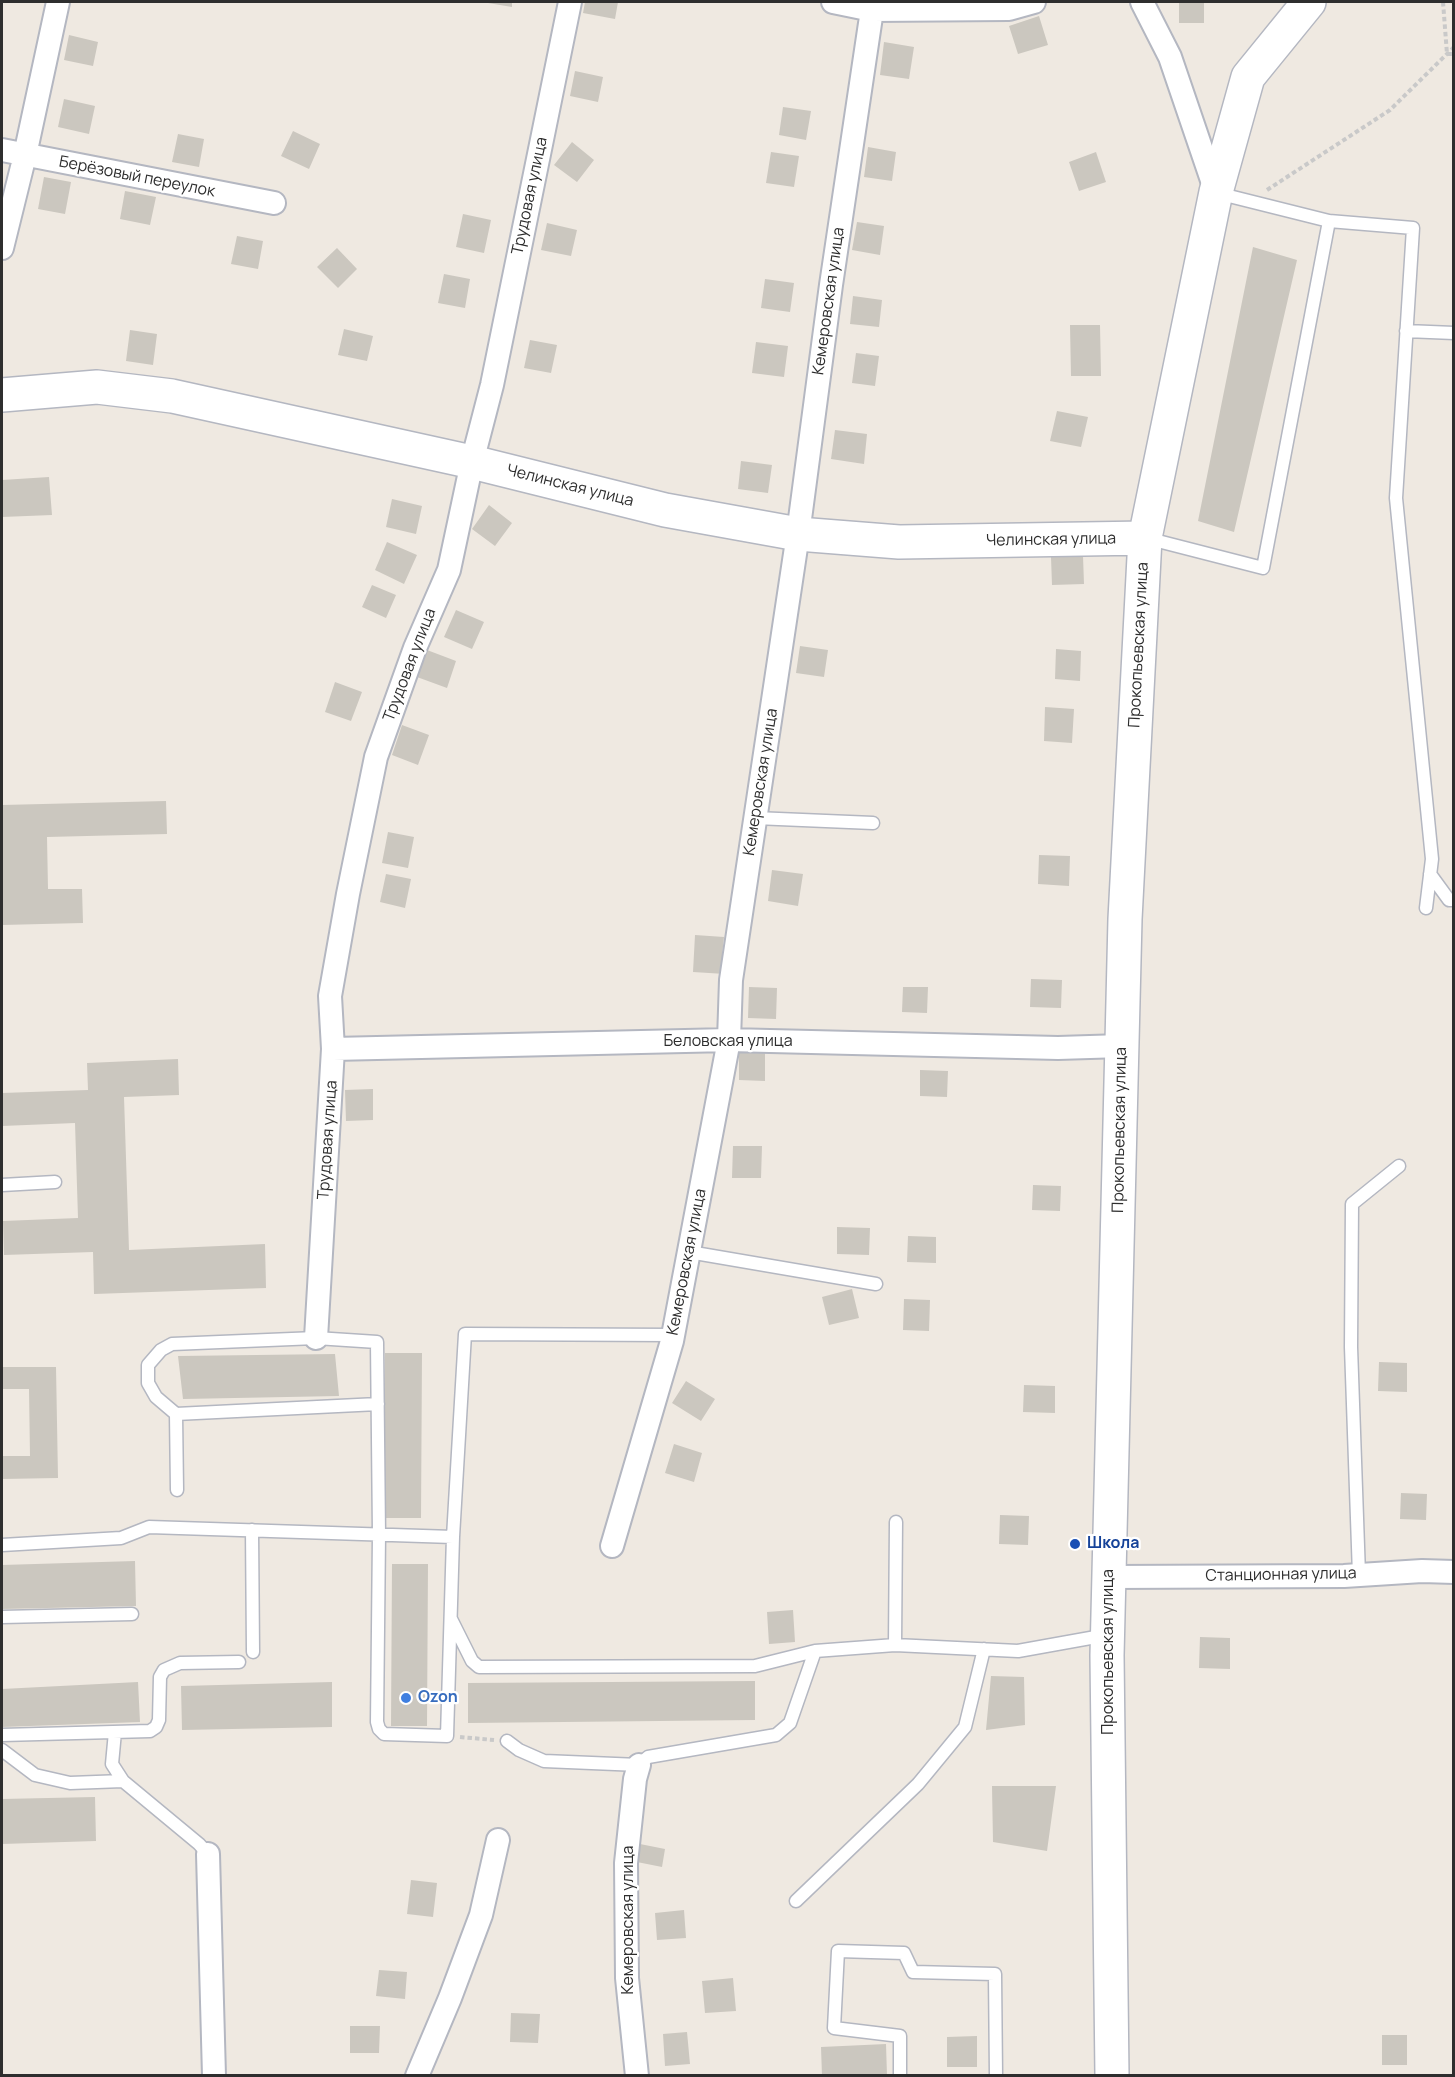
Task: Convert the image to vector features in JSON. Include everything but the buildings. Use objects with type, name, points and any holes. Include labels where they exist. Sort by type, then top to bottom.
[{"type":"main road","name":"Прокопьевская улица","points":[[1112,2076],[1109,1577],[1125,919],[1145,538],[1216,192],[1248,77],[1309,2]]},
{"type":"main road","name":"Челинская улица","points":[[2,395],[97,387],[172,396],[472,462],[665,510],[798,534],[899,542],[1145,538]]},
{"type":"street","points":[[2,248],[25,156],[58,2]]},
{"type":"street","name":"Трудовая улица","points":[[316,1338],[333,1050],[330,996],[376,757],[415,648],[449,570],[472,462],[492,385],[570,2]]},
{"type":"street","points":[[833,2],[872,10],[1009,9],[1034,2]]},
{"type":"street","points":[[1142,2],[1170,57],[1216,192]]},
{"type":"street","name":"Кемеровская улица","points":[[612,1546],[673,1335],[729,1040],[731,981],[798,534],[831,285],[872,10]]},
{"type":"street","name":"Берёзовый переулок","points":[[2,150],[274,203]]},
{"type":"street","name":"Беловская улица","points":[[333,1050],[729,1040],[1058,1048],[1122,1046]]},
{"type":"street","name":"Станционная улица","points":[[1109,1577],[1454,1572]]},
{"type":"street","name":"Кемеровская улица","points":[[637,2076],[627,1978],[627,1863],[635,1779],[639,1765]]},
{"type":"street","points":[[417,2076],[481,1916],[498,1840]]},
{"type":"street","points":[[208,1854],[214,2076]]},
{"type":"lane","points":[[1216,192],[1329,221],[1413,228],[1396,498],[1402,577],[1423,757],[1431,859],[1426,908]]},
{"type":"lane","points":[[1145,538],[1263,568],[1329,221]]},
{"type":"lane","points":[[1406,331],[1454,333]]},
{"type":"lane","points":[[755,818],[873,823]]},
{"type":"lane","points":[[1430,873],[1449,900],[1454,900]]},
{"type":"lane","points":[[1359,1575],[1351,1347],[1352,1204],[1400,1166]]},
{"type":"lane","points":[[2,1185],[55,1182]]},
{"type":"lane","points":[[689,1252],[876,1284]]},
{"type":"lane","points":[[378,1404],[176,1414],[156,1397],[148,1383],[148,1365],[161,1350],[172,1344],[316,1338],[377,1342],[378,1404],[379,1535],[377,1722],[384,1734],[447,1736],[453,1537],[465,1334],[673,1335]]},
{"type":"lane","points":[[176,1414],[177,1490]]},
{"type":"lane","points":[[895,1645],[896,1522]]},
{"type":"lane","points":[[2,1545],[121,1538],[149,1527],[453,1537]]},
{"type":"lane","points":[[252,1530],[253,1652]]},
{"type":"lane","points":[[2,1617],[132,1614]]},
{"type":"lane","points":[[450,1618],[472,1661],[478,1667],[755,1666],[815,1651],[895,1645],[1018,1651],[1108,1635]]},
{"type":"lane","points":[[796,1901],[918,1784],[965,1727],[984,1649]]},
{"type":"lane","points":[[507,1741],[519,1750],[544,1761],[639,1765],[648,1757],[776,1735],[790,1723],[815,1651]]},
{"type":"lane","points":[[2,1735],[150,1731],[156,1727],[159,1720],[160,1677],[164,1671],[180,1663],[239,1662]]},
{"type":"lane","points":[[115,1732],[112,1764],[123,1781],[208,1854]]},
{"type":"lane","points":[[2,1750],[36,1775],[70,1783],[123,1781]]},
{"type":"lane","points":[[900,2076],[900,2036],[834,2028],[838,1951],[904,1953],[912,1972],[995,1974],[996,2076]]},
{"type":"path","points":[[1443,2],[1447,54]]},
{"type":"path","points":[[1251,201],[1390,110],[1454,47]]},
{"type":"path","points":[[1447,54],[1454,54]]},
{"type":"path","points":[[447,1736],[507,1741]]},
{"type":"place","name":"Школа","points":[[1075,1544]]},
{"type":"place","name":"Ozon","points":[[406,1698]]}]
